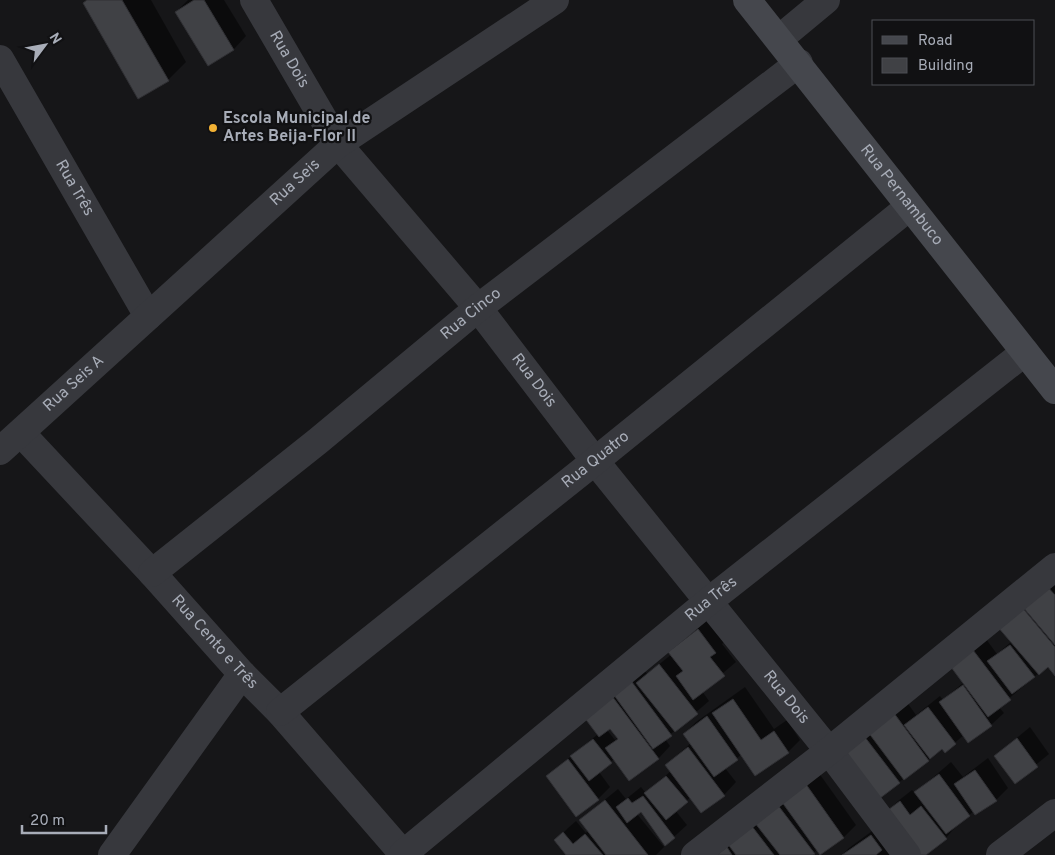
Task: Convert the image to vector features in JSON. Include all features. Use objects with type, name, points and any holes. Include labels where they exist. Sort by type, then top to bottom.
[{"type":"street","name":"Rua Dois","points":[[254,0],[338,144],[478,308],[595,461],[829,751],[907,855]]},
{"type":"street","name":"Rua Seis","points":[[148,316],[338,144],[555,0]]},
{"type":"street","name":"Rua Pernambuco","points":[[747,0],[799,63],[909,207],[1025,352],[1052,379]]},
{"type":"street","points":[[779,39],[826,0]]},
{"type":"street","name":"Rua Três","points":[[0,59],[148,316]]},
{"type":"street","name":"Rua Cinco","points":[[152,573],[318,441],[478,308],[799,63]]},
{"type":"street","name":"Rua Quatro","points":[[280,712],[909,207]]},
{"type":"street","name":"Rua Seis A","points":[[0,450],[20,434],[148,316]]},
{"type":"street","name":"Rua Três","points":[[403,854],[709,601],[1025,352]]},
{"type":"street","name":"Rua Cento e Três","points":[[20,434],[152,573],[242,674],[280,712],[403,854]]},
{"type":"street","points":[[696,855],[829,751],[1055,567]]},
{"type":"street","points":[[112,855],[242,674]]},
{"type":"street","points":[[1000,855],[1055,813]]},
{"type":"building","points":[[87,0],[122,0],[169,81],[138,99],[83,3]]},
{"type":"building","points":[[194,0],[204,0],[234,50],[208,66],[175,12]]},
{"type":"building","points":[[1046,585],[1055,595],[1055,645],[1022,606]]},
{"type":"building","points":[[1021,606],[1055,647],[1055,676],[1048,667],[1039,675],[997,626]]},
{"type":"building","points":[[698,629],[716,653],[710,657],[725,676],[693,700],[676,676],[683,671],[668,652]]},
{"type":"building","points":[[1010,645],[1035,677],[1012,694],[987,661]]},
{"type":"building","points":[[973,650],[1011,700],[988,717],[951,667]]},
{"type":"building","points":[[659,664],[698,714],[675,732],[636,683]]},
{"type":"building","points":[[629,678],[672,736],[653,749],[611,691]]},
{"type":"building","points":[[963,685],[992,726],[968,743],[939,702]]},
{"type":"building","points":[[612,696],[659,759],[629,781],[605,748],[618,739],[610,729],[599,737],[584,717]]},
{"type":"building","points":[[733,699],[761,740],[774,731],[789,753],[755,776],[712,713]]},
{"type":"building","points":[[928,707],[956,744],[945,753],[942,749],[930,759],[904,725]]},
{"type":"building","points":[[891,709],[929,761],[904,780],[865,728]]},
{"type":"building","points":[[707,716],[738,760],[714,777],[683,734]]},
{"type":"building","points":[[861,732],[900,783],[875,802],[836,752]]},
{"type":"building","points":[[1017,738],[1038,767],[1015,784],[994,756]]},
{"type":"building","points":[[593,739],[612,763],[589,781],[570,756]]},
{"type":"building","points":[[688,747],[725,796],[701,813],[665,765]]},
{"type":"building","points":[[568,759],[599,800],[576,817],[546,776]]},
{"type":"building","points":[[975,770],[997,801],[975,815],[954,784]]},
{"type":"building","points":[[939,774],[970,816],[946,834],[914,792]]},
{"type":"building","points":[[666,776],[688,802],[666,820],[644,793]]},
{"type":"building","points":[[803,780],[844,838],[820,855],[779,798]]},
{"type":"building","points":[[643,796],[675,838],[665,846],[641,812],[627,823],[616,807],[628,798],[632,803]]},
{"type":"building","points":[[605,800],[648,855],[606,855],[579,820]]},
{"type":"building","points":[[774,800],[815,854],[780,855],[751,818]]},
{"type":"building","points":[[900,801],[910,815],[921,806],[947,839],[926,855],[916,855],[884,813]]},
{"type":"building","points":[[748,821],[774,855],[736,855],[724,839]]},
{"type":"building","points":[[563,832],[573,844],[585,834],[603,855],[566,855],[554,840]]},
{"type":"building","points":[[871,835],[882,850],[876,855],[842,855]]},
{"type":"building","points":[[727,847],[732,855],[717,855]]},
{"type":"place","name":"Escola Municipal de Artes Beija-Flor II","points":[[213,128]]}]
